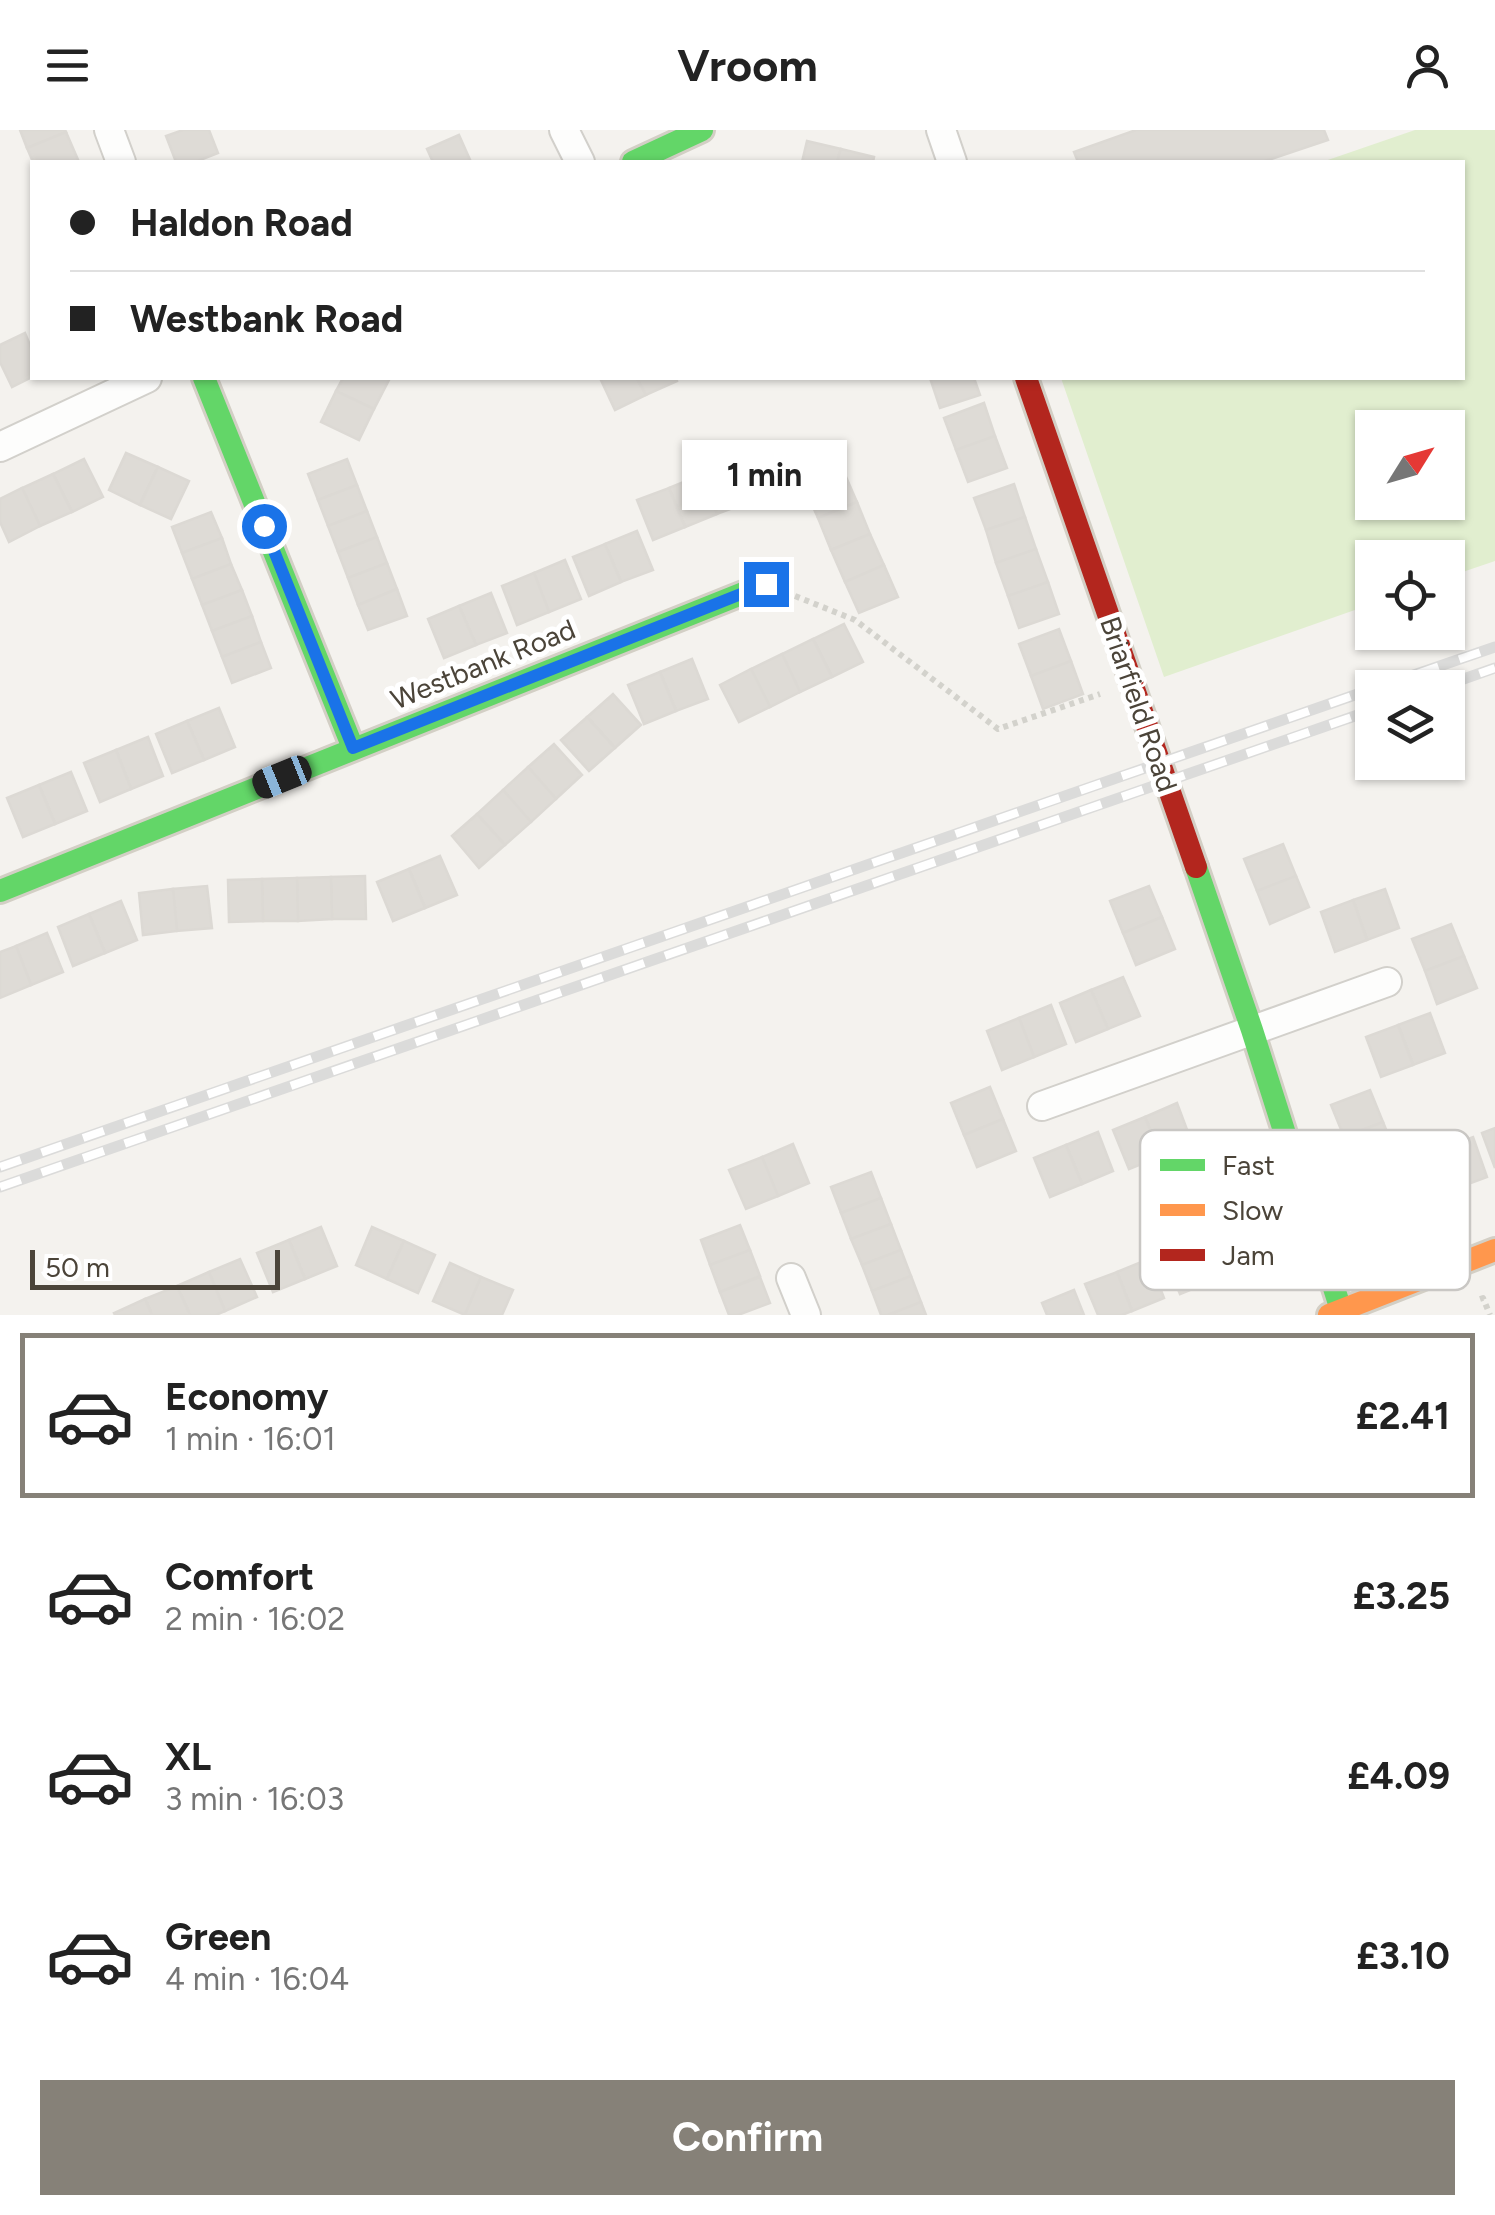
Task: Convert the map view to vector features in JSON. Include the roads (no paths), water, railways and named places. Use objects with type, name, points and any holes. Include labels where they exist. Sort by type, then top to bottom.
[{"type":"main road","points":[[637,160],[702,130]]},
{"type":"main road","points":[[205,380],[353,748]]},
{"type":"main road","name":"Briarfield Road","points":[[1027,380],[1252,1030],[1281,1130]]},
{"type":"main road","name":"Westbank Road","points":[[0,892],[766,584]]},
{"type":"main road","points":[[1470,1260],[1495,1250]]},
{"type":"main road","points":[[1335,1313],[1393,1290]]},
{"type":"street","points":[[109,130],[120,160]]},
{"type":"street","points":[[564,130],[579,160]]},
{"type":"street","points":[[941,130],[951,160]]},
{"type":"street","points":[[0,447],[144,380]]},
{"type":"street","points":[[1042,1106],[1388,982]]},
{"type":"street","points":[[792,1278],[806,1315]]},
{"type":"railway","points":[[1428,670],[1495,647]]},
{"type":"railway","points":[[1465,679],[1495,668]]},
{"type":"railway","points":[[0,1167],[1355,695]]},
{"type":"railway","points":[[0,1187],[1355,716]]}]
